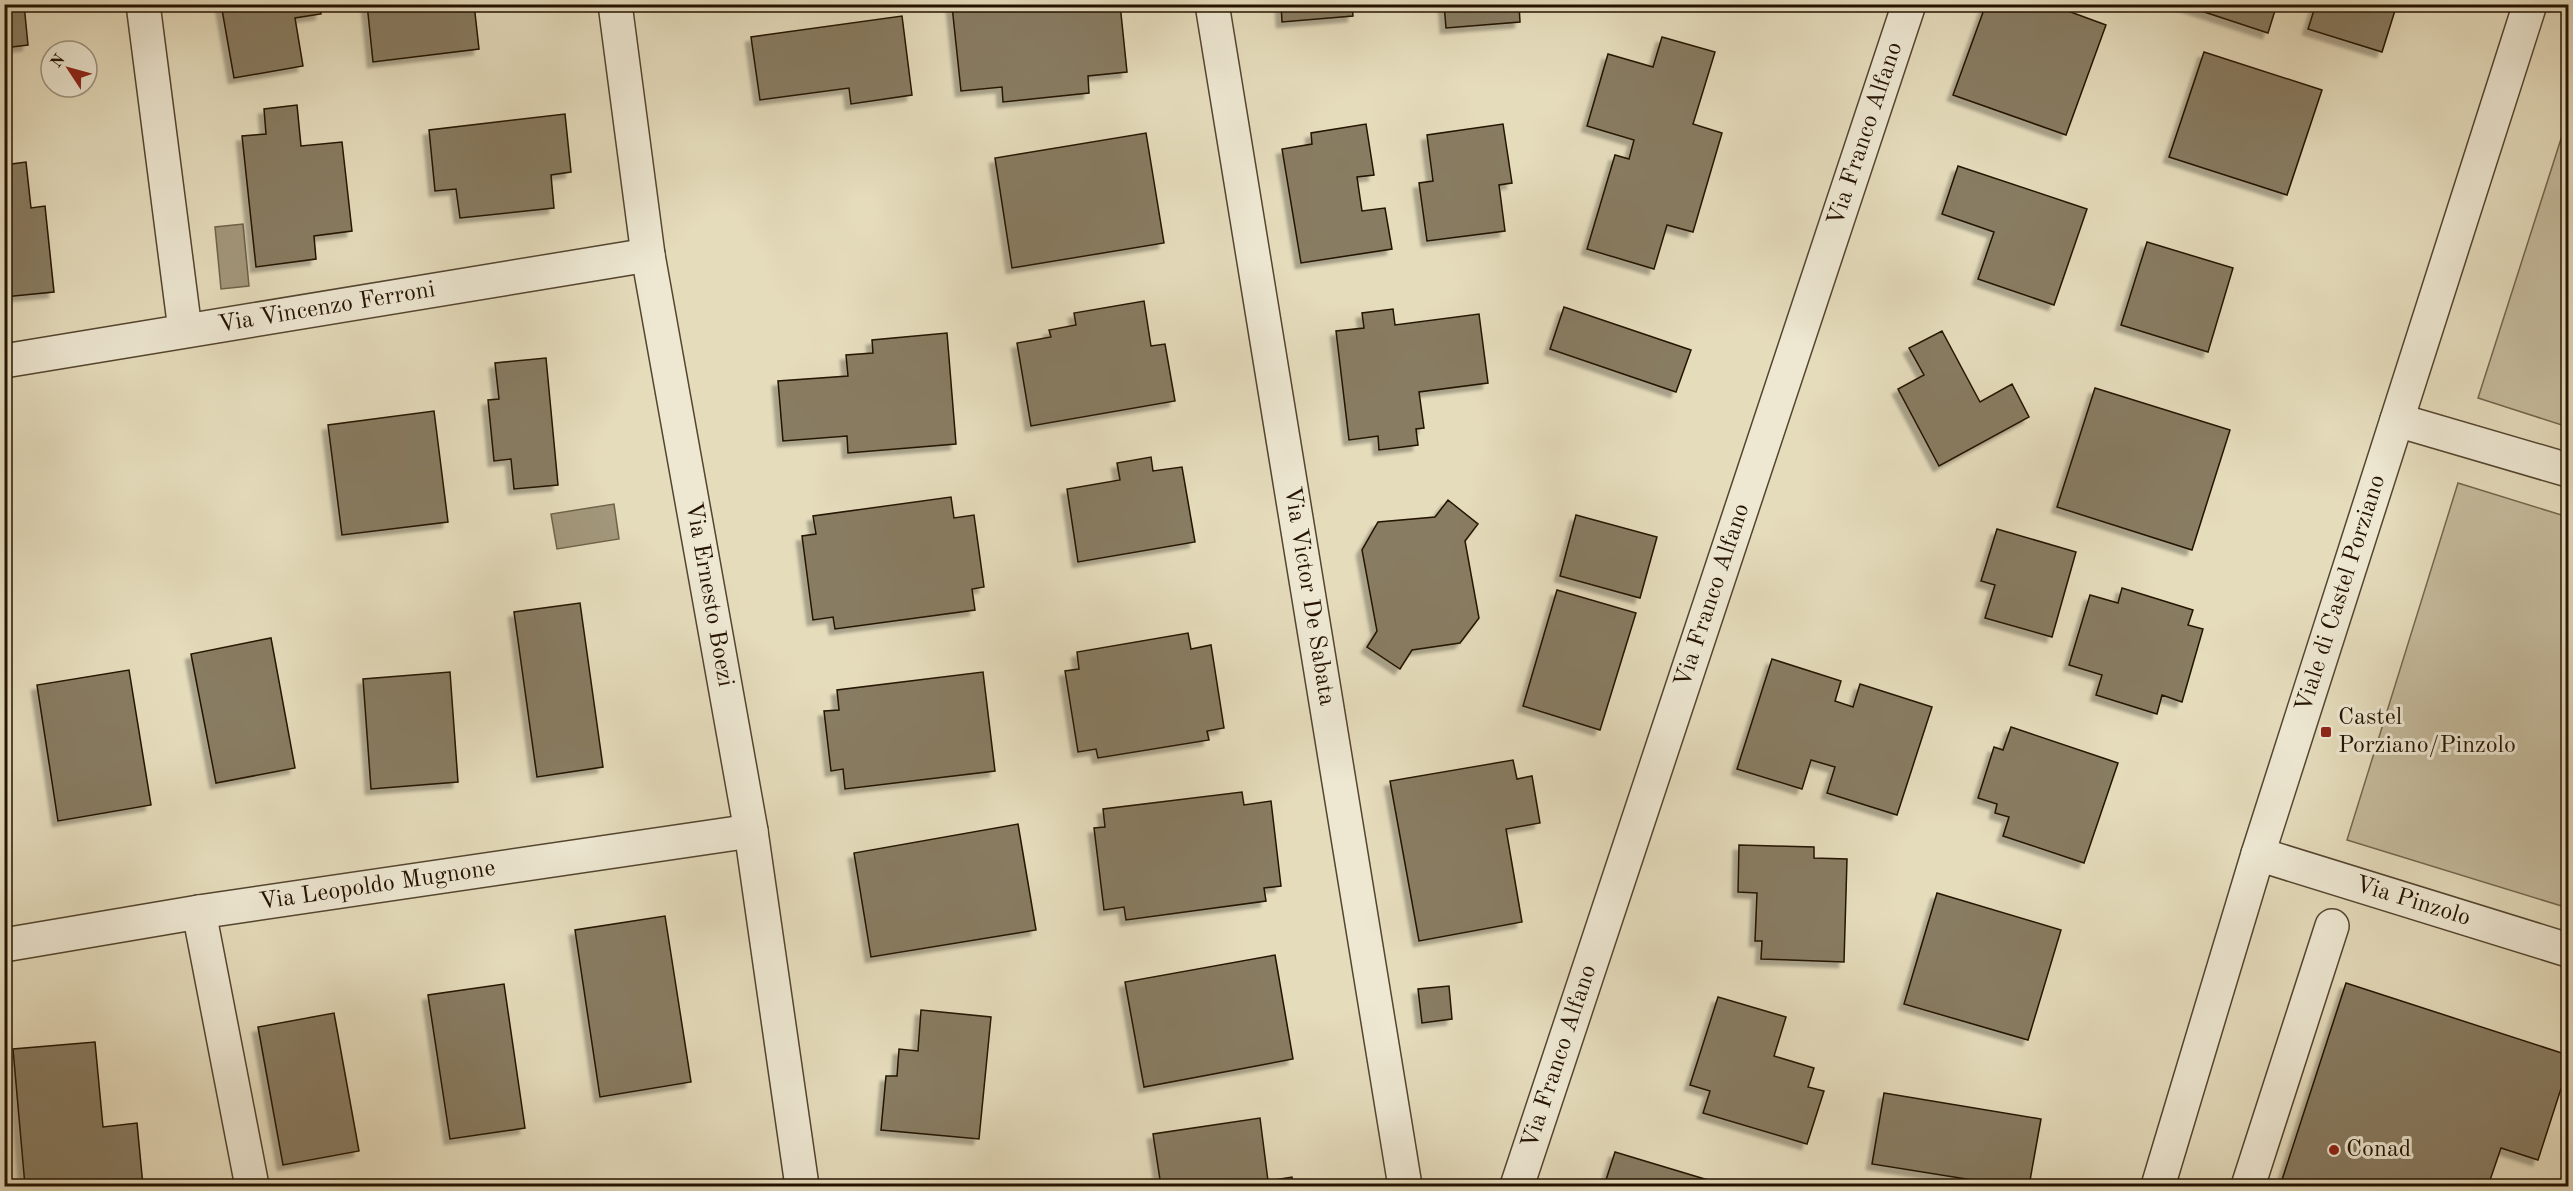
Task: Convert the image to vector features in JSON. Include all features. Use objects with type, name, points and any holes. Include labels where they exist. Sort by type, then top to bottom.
[{"type":"street","points":[[143,4],[185,330]]},
{"type":"street","name":"Via Ernesto Boezi","points":[[615,4],[648,255],[751,831],[802,1186]]},
{"type":"street","name":"Via Victor De Sabata","points":[[1212,4],[1405,1186]]},
{"type":"street","name":"Via Franco Alfano","points":[[1516,1186],[1909,4]]},
{"type":"street","name":"Viale di Castel Porziano","points":[[2158,1186],[2258,854],[2530,4]]},
{"type":"street","name":"Via Vincenzo Ferroni","points":[[4,361],[648,255]]},
{"type":"street","points":[[2397,420],[2568,470]]},
{"type":"street","name":"Via Leopoldo Mugnone","points":[[4,945],[199,912],[751,831]]},
{"type":"street","name":"Via Pinzolo","points":[[2258,854],[2568,950]]},
{"type":"street","points":[[199,912],[252,1186]]},
{"type":"street","points":[[2248,1186],[2332,926]]},
{"type":"shaded area","points":[[2568,117],[2568,427],[2478,398]]},
{"type":"shaded area","points":[[243,224],[249,286],[221,289],[215,227]]},
{"type":"shaded area","points":[[2458,483],[2568,517],[2568,908],[2347,840]]},
{"type":"shaded area","points":[[614,504],[619,539],[557,549],[551,514]]},
{"type":"building","points":[[4,4],[24,4],[28,45],[4,48]]},
{"type":"building","points":[[221,4],[319,4],[321,14],[295,18],[303,66],[234,78]]},
{"type":"building","points":[[367,4],[474,4],[479,49],[373,62]]},
{"type":"building","points":[[967,4],[1120,4],[1127,72],[1088,76],[1089,93],[1003,102],[1002,87],[961,91],[952,6]]},
{"type":"building","points":[[1281,4],[1352,4],[1353,16],[1282,22]]},
{"type":"building","points":[[1444,4],[1519,4],[1520,22],[1446,28]]},
{"type":"building","points":[[1986,4],[2049,4],[2106,25],[2066,135],[1953,95]]},
{"type":"building","points":[[2180,4],[2277,4],[2268,33]]},
{"type":"building","points":[[2316,4],[2397,4],[2382,52],[2308,29]]},
{"type":"building","points":[[902,16],[912,95],[851,104],[849,88],[760,100],[751,37]]},
{"type":"building","points":[[1662,37],[1715,52],[1693,124],[1722,133],[1693,232],[1667,225],[1654,269],[1587,249],[1615,155],[1629,159],[1634,140],[1587,126],[1608,54],[1653,67]]},
{"type":"building","points":[[2204,52],[2322,90],[2287,195],[2169,157]]},
{"type":"building","points":[[297,105],[301,146],[342,142],[352,231],[314,236],[316,259],[256,267],[242,136],[266,134],[264,109]]},
{"type":"building","points":[[565,114],[571,172],[551,175],[554,208],[460,218],[456,189],[435,191],[429,130]]},
{"type":"building","points":[[1366,124],[1374,175],[1357,177],[1362,211],[1385,208],[1392,249],[1301,263],[1282,149],[1312,144],[1311,133]]},
{"type":"building","points":[[1503,124],[1512,183],[1499,185],[1505,231],[1427,241],[1419,183],[1433,181],[1427,135]]},
{"type":"building","points":[[1146,133],[1164,243],[1012,268],[995,158]]},
{"type":"building","points":[[26,162],[31,208],[45,206],[54,292],[4,297],[4,165]]},
{"type":"building","points":[[1958,166],[2087,209],[2054,305],[1978,279],[1994,232],[1942,214]]},
{"type":"building","points":[[2147,242],[2233,268],[2208,352],[2121,325]]},
{"type":"building","points":[[1144,301],[1151,346],[1165,344],[1175,401],[1031,426],[1017,343],[1051,337],[1049,330],[1076,325],[1074,313]]},
{"type":"building","points":[[1564,307],[1691,350],[1676,392],[1550,349]]},
{"type":"building","points":[[1393,309],[1395,325],[1479,314],[1488,383],[1419,392],[1424,428],[1416,429],[1418,445],[1379,450],[1378,436],[1349,440],[1336,331],[1364,328],[1362,313]]},
{"type":"building","points":[[1942,331],[1980,402],[2012,384],[2029,417],[1939,466],[1898,389],[1924,375],[1909,348]]},
{"type":"building","points":[[947,333],[956,444],[848,453],[847,436],[783,441],[778,381],[848,376],[846,355],[873,353],[872,340]]},
{"type":"building","points":[[546,358],[558,485],[514,489],[511,459],[494,461],[488,400],[499,399],[495,363]]},
{"type":"building","points":[[2095,388],[2230,430],[2192,550],[2057,507]]},
{"type":"building","points":[[434,411],[448,522],[342,535],[328,425]]},
{"type":"building","points":[[1151,457],[1153,471],[1182,467],[1195,542],[1078,562],[1067,489],[1120,480],[1117,463]]},
{"type":"building","points":[[951,497],[954,518],[974,515],[984,587],[972,589],[975,610],[835,629],[833,617],[813,620],[802,536],[816,534],[813,516]]},
{"type":"building","points":[[1448,500],[1478,524],[1465,541],[1479,618],[1460,643],[1412,650],[1400,669],[1367,647],[1377,631],[1362,550],[1378,522],[1435,517]]},
{"type":"building","points":[[1576,515],[1657,537],[1640,598],[1560,576]]},
{"type":"building","points":[[1997,529],[2076,552],[2052,637],[1985,618],[1995,585],[1981,581]]},
{"type":"building","points":[[2122,588],[2193,610],[2188,625],[2203,629],[2182,702],[2162,695],[2157,714],[2096,695],[2102,675],[2069,665],[2090,595],[2118,603]]},
{"type":"building","points":[[1557,590],[1636,613],[1600,730],[1523,706]]},
{"type":"building","points":[[580,603],[603,767],[537,777],[514,612]]},
{"type":"building","points":[[1188,633],[1191,649],[1211,645],[1224,728],[1207,731],[1209,740],[1098,758],[1096,749],[1078,752],[1065,671],[1079,669],[1077,652]]},
{"type":"building","points":[[271,638],[295,768],[216,783],[191,654]]},
{"type":"building","points":[[1772,659],[1841,681],[1835,701],[1853,707],[1860,684],[1932,707],[1897,815],[1827,793],[1835,767],[1811,760],[1802,789],[1737,769]]},
{"type":"building","points":[[129,670],[151,805],[58,821],[37,685]]},
{"type":"building","points":[[450,672],[458,782],[371,789],[363,679]]},
{"type":"building","points":[[983,672],[995,771],[845,789],[843,769],[831,771],[824,711],[839,710],[837,690]]},
{"type":"building","points":[[2011,727],[2118,763],[2084,863],[2003,836],[2009,817],[1995,813],[1997,804],[1978,798],[1994,747],[2003,750]]},
{"type":"building","points":[[1513,760],[1517,779],[1532,776],[1540,823],[1506,829],[1522,922],[1419,941],[1390,781]]},
{"type":"building","points":[[1242,792],[1244,805],[1271,801],[1281,886],[1264,888],[1266,901],[1126,920],[1124,907],[1104,910],[1094,828],[1105,827],[1103,809]]},
{"type":"building","points":[[1018,824],[1036,930],[871,957],[854,853]]},
{"type":"building","points":[[1739,845],[1814,847],[1814,858],[1847,859],[1844,962],[1761,959],[1762,941],[1755,941],[1757,893],[1738,892]]},
{"type":"building","points":[[1937,893],[2061,930],[2028,1040],[1904,1004]]},
{"type":"building","points":[[665,916],[691,1082],[600,1097],[575,930]]},
{"type":"building","points":[[1275,955],[1293,1059],[1144,1087],[1125,982]]},
{"type":"building","points":[[2346,983],[2568,1055],[2568,1067],[2538,1160],[2501,1148],[2488,1186],[2280,1186]]},
{"type":"building","points":[[504,984],[525,1128],[450,1139],[428,995]]},
{"type":"building","points":[[1449,986],[1452,1019],[1422,1023],[1418,989]]},
{"type":"building","points":[[1718,997],[1786,1017],[1774,1056],[1814,1068],[1808,1087],[1824,1091],[1807,1144],[1703,1113],[1710,1091],[1690,1085]]},
{"type":"building","points":[[921,1010],[991,1017],[979,1139],[881,1130],[886,1076],[897,1076],[899,1049],[918,1051]]},
{"type":"building","points":[[334,1013],[359,1151],[283,1165],[258,1027]]},
{"type":"building","points":[[95,1042],[103,1127],[137,1123],[143,1186],[25,1186],[13,1049]]},
{"type":"building","points":[[1884,1093],[2041,1119],[2029,1186],[2010,1186],[1872,1164]]},
{"type":"building","points":[[1260,1118],[1268,1181],[1292,1177],[1293,1186],[1161,1186],[1153,1134]]},
{"type":"building","points":[[1615,1152],[1728,1186],[1604,1186]]},
{"type":"place","name":"Castel Porziano/Pinzolo","points":[[2326,732]]},
{"type":"place","name":"Conad","points":[[2334,1150]]}]
